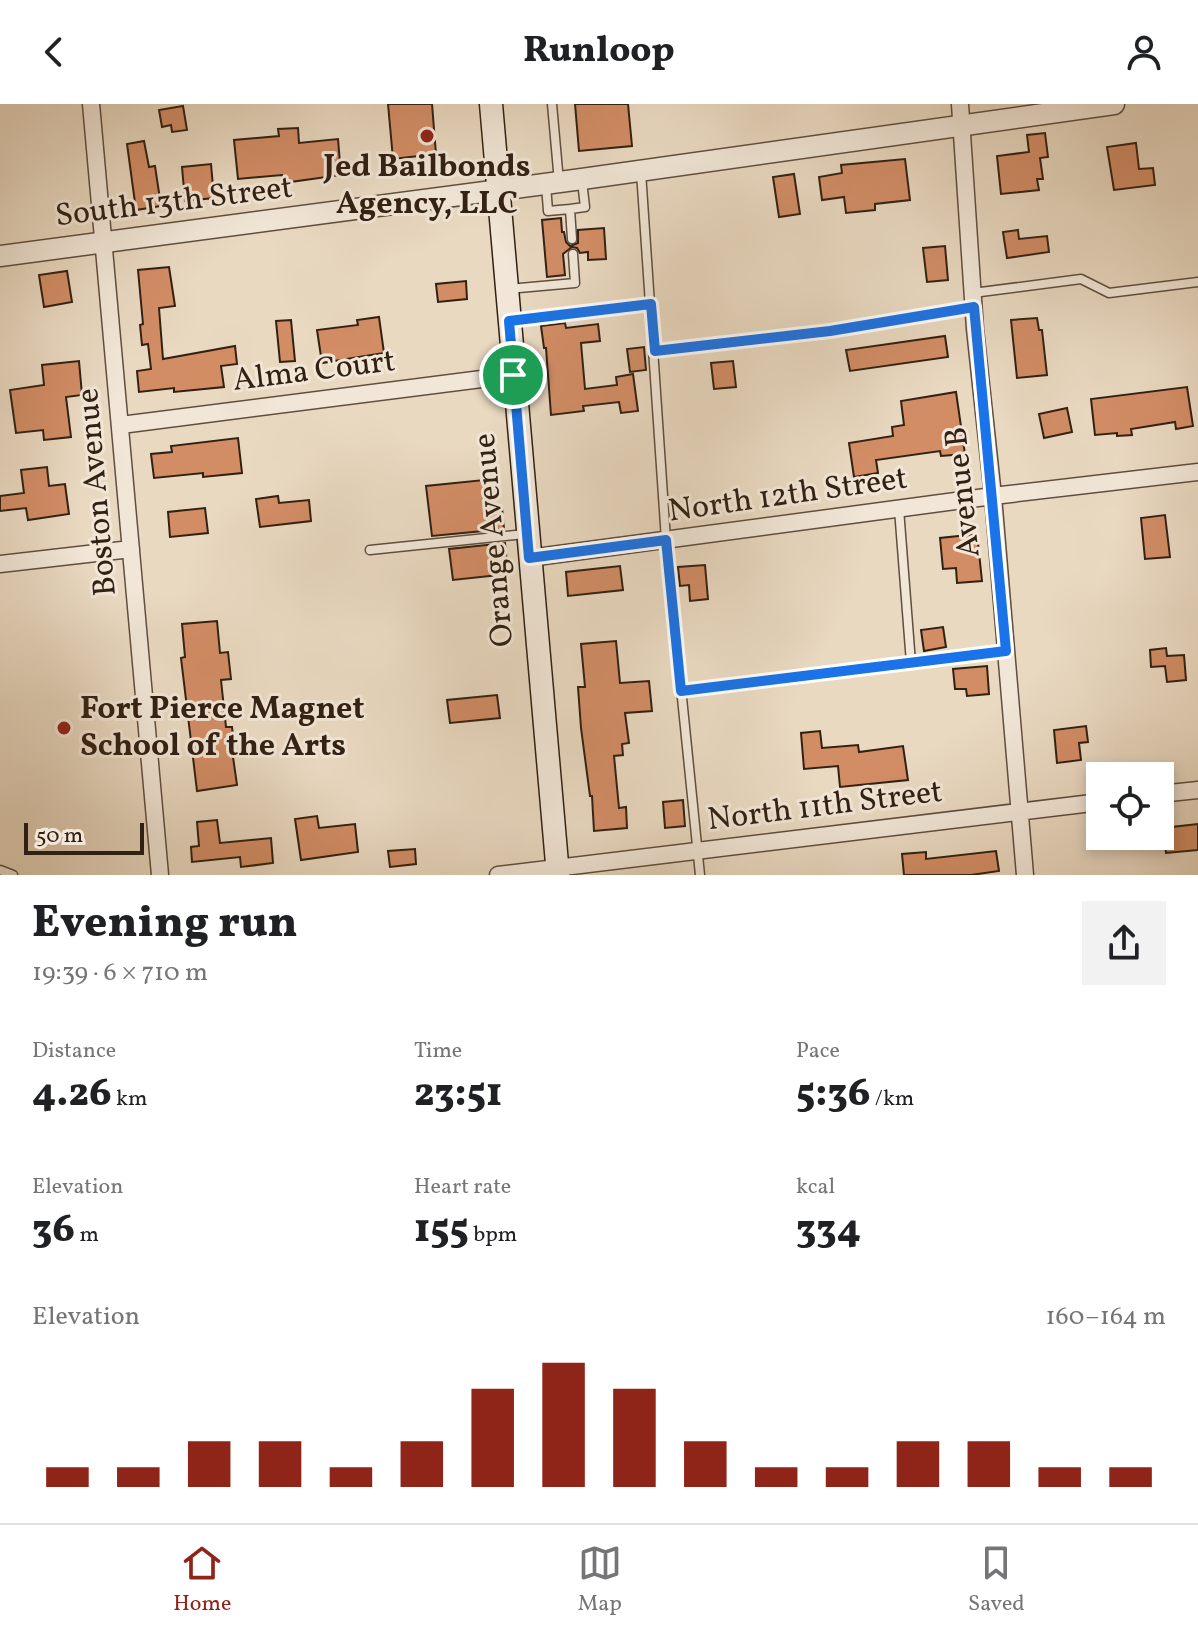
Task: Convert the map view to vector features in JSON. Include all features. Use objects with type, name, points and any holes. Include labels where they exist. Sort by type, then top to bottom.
[{"type":"main road","name":"Orange Avenue","points":[[491,104],[526,534],[558,872]]},
{"type":"street","name":"Boston Avenue","points":[[91,104],[160,875]]},
{"type":"street","name":"Avenue B","points":[[960,104],[974,300],[1025,875]]},
{"type":"street","name":"South 13th Street","points":[[0,256],[498,191],[1114,104]]},
{"type":"street","name":"Alma Court","points":[[121,425],[513,375]]},
{"type":"street","name":"North 12th Street","points":[[529,558],[1198,472]]},
{"type":"street","points":[[0,564],[131,549]]},
{"type":"street","points":[[1174,793],[1198,790]]},
{"type":"street","name":"North 11th Street","points":[[498,875],[558,872],[697,851],[1086,804]]},
{"type":"lane","points":[[552,104],[552,183],[548,211],[585,207],[582,179]]},
{"type":"lane","points":[[641,171],[666,540],[700,875]]},
{"type":"lane","points":[[570,209],[572,239]]},
{"type":"lane","points":[[506,289],[575,283],[573,254]]},
{"type":"lane","points":[[655,351],[830,331],[1081,279],[1109,293],[1198,282]]},
{"type":"lane","points":[[509,321],[651,304]]},
{"type":"lane","points":[[899,509],[911,663]]},
{"type":"lane","points":[[370,550],[526,534]]},
{"type":"lane","points":[[681,691],[1006,651]]},
{"type":"lane","points":[[0,870],[13,875]]},
{"type":"building","points":[[388,104],[432,104],[436,154],[393,159]]},
{"type":"building","points":[[575,104],[628,104],[632,146],[579,151]]},
{"type":"building","points":[[183,106],[187,130],[172,132],[171,125],[162,127],[159,110]]},
{"type":"building","points":[[298,128],[299,143],[338,139],[341,175],[283,183],[282,175],[238,179],[234,140],[279,136],[278,129]]},
{"type":"building","points":[[1045,133],[1048,157],[1040,158],[1043,179],[1037,179],[1039,190],[1001,194],[997,156],[1029,152],[1027,135]]},
{"type":"building","points":[[144,141],[149,167],[155,166],[161,206],[136,210],[127,144]]},
{"type":"building","points":[[1136,143],[1139,169],[1153,168],[1155,185],[1114,190],[1107,147]]},
{"type":"building","points":[[905,159],[910,200],[875,204],[875,210],[846,213],[844,197],[822,200],[819,177],[842,173],[841,165]]},
{"type":"building","points":[[211,164],[214,198],[185,201],[182,167]]},
{"type":"building","points":[[794,174],[800,214],[779,217],[773,177]]},
{"type":"building","points":[[561,218],[562,232],[570,246],[578,243],[578,230],[604,228],[606,259],[588,260],[588,252],[580,253],[572,247],[563,254],[565,275],[547,277],[542,220]]},
{"type":"building","points":[[1018,230],[1019,239],[1047,236],[1049,252],[1007,258],[1003,232]]},
{"type":"building","points":[[945,246],[948,280],[927,282],[923,248]]},
{"type":"building","points":[[169,267],[175,306],[159,308],[163,359],[235,346],[237,364],[221,366],[224,387],[139,392],[137,371],[151,369],[148,344],[142,345],[138,270]]},
{"type":"building","points":[[67,271],[72,302],[44,307],[39,275]]},
{"type":"building","points":[[466,281],[467,299],[438,302],[436,284]]},
{"type":"building","points":[[379,317],[384,353],[322,363],[317,330],[358,325],[357,320]]},
{"type":"building","points":[[1037,318],[1039,330],[1042,330],[1047,375],[1017,378],[1011,320]]},
{"type":"building","points":[[291,320],[295,361],[280,362],[276,321]]},
{"type":"building","points":[[565,323],[566,328],[598,324],[600,341],[581,343],[585,389],[617,385],[616,377],[633,374],[638,411],[621,413],[619,402],[583,406],[584,411],[551,415],[546,348],[541,326]]},
{"type":"building","points":[[945,336],[948,357],[850,371],[846,350]]},
{"type":"building","points":[[644,347],[646,370],[630,372],[627,349]]},
{"type":"building","points":[[79,361],[82,395],[66,397],[71,437],[44,440],[43,430],[16,433],[10,390],[44,385],[42,365]]},
{"type":"building","points":[[733,361],[736,387],[714,389],[711,363]]},
{"type":"building","points":[[1187,387],[1193,426],[1176,429],[1175,422],[1131,429],[1132,435],[1095,435],[1091,399]]},
{"type":"building","points":[[956,392],[965,454],[941,456],[940,451],[876,460],[878,473],[854,477],[849,443],[893,436],[892,427],[904,425],[901,401]]},
{"type":"building","points":[[1067,408],[1072,432],[1044,438],[1039,414]]},
{"type":"building","points":[[238,438],[242,473],[154,478],[151,454],[172,452],[171,446]]},
{"type":"building","points":[[47,467],[49,486],[65,484],[69,514],[28,520],[26,508],[0,511],[0,496],[24,493],[21,470]]},
{"type":"building","points":[[484,480],[488,509],[502,507],[504,529],[432,536],[426,486]]},
{"type":"building","points":[[278,496],[279,503],[309,500],[311,521],[260,527],[256,499]]},
{"type":"building","points":[[205,508],[208,533],[170,537],[168,512]]},
{"type":"building","points":[[1165,515],[1170,557],[1145,559],[1141,518]]},
{"type":"building","points":[[977,534],[982,581],[957,583],[956,568],[943,569],[940,538]]},
{"type":"building","points":[[505,543],[508,574],[453,580],[449,549]]},
{"type":"building","points":[[705,565],[708,599],[690,601],[689,585],[680,586],[678,567]]},
{"type":"building","points":[[620,566],[623,590],[568,596],[566,572]]},
{"type":"building","points":[[217,621],[220,653],[228,652],[231,679],[221,680],[226,727],[232,727],[237,785],[197,791],[181,658],[185,657],[182,624]]},
{"type":"building","points":[[943,627],[946,647],[924,651],[921,630]]},
{"type":"building","points":[[616,641],[620,683],[649,681],[652,711],[625,713],[629,743],[622,744],[623,755],[614,756],[619,808],[626,807],[627,828],[594,831],[578,687],[585,687],[581,644]]},
{"type":"building","points":[[1166,648],[1167,656],[1184,655],[1186,680],[1167,682],[1165,666],[1151,667],[1150,650]]},
{"type":"building","points":[[987,666],[989,694],[967,696],[966,689],[955,689],[953,669]]},
{"type":"building","points":[[497,695],[500,718],[450,723],[447,700]]},
{"type":"building","points":[[1086,726],[1088,742],[1079,743],[1081,760],[1057,763],[1054,730]]},
{"type":"building","points":[[820,731],[822,748],[858,745],[859,752],[903,746],[908,780],[840,787],[838,766],[804,769],[801,733]]},
{"type":"building","points":[[683,800],[685,826],[665,828],[663,802]]},
{"type":"building","points":[[317,816],[319,828],[355,824],[358,852],[301,860],[295,819]]},
{"type":"building","points":[[217,820],[220,843],[271,838],[273,863],[241,867],[240,857],[192,862],[191,847],[199,846],[197,822]]},
{"type":"building","points":[[1198,824],[1198,850],[1166,853],[1166,850],[1174,850],[1174,827]]},
{"type":"building","points":[[415,849],[416,864],[390,867],[388,851]]},
{"type":"building","points":[[996,851],[999,871],[971,875],[904,875],[902,854],[926,852],[926,859]]},
{"type":"place","name":"Jed Bailbonds Agency, LLC","points":[[427,136]]},
{"type":"place","name":"Fort Pierce Magnet School of the Arts","points":[[64,728]]},
{"type":"route","points":[[651,304],[655,351],[830,331],[974,307],[1006,651],[681,691],[666,540],[529,558],[513,375],[509,321],[651,304]]}]
